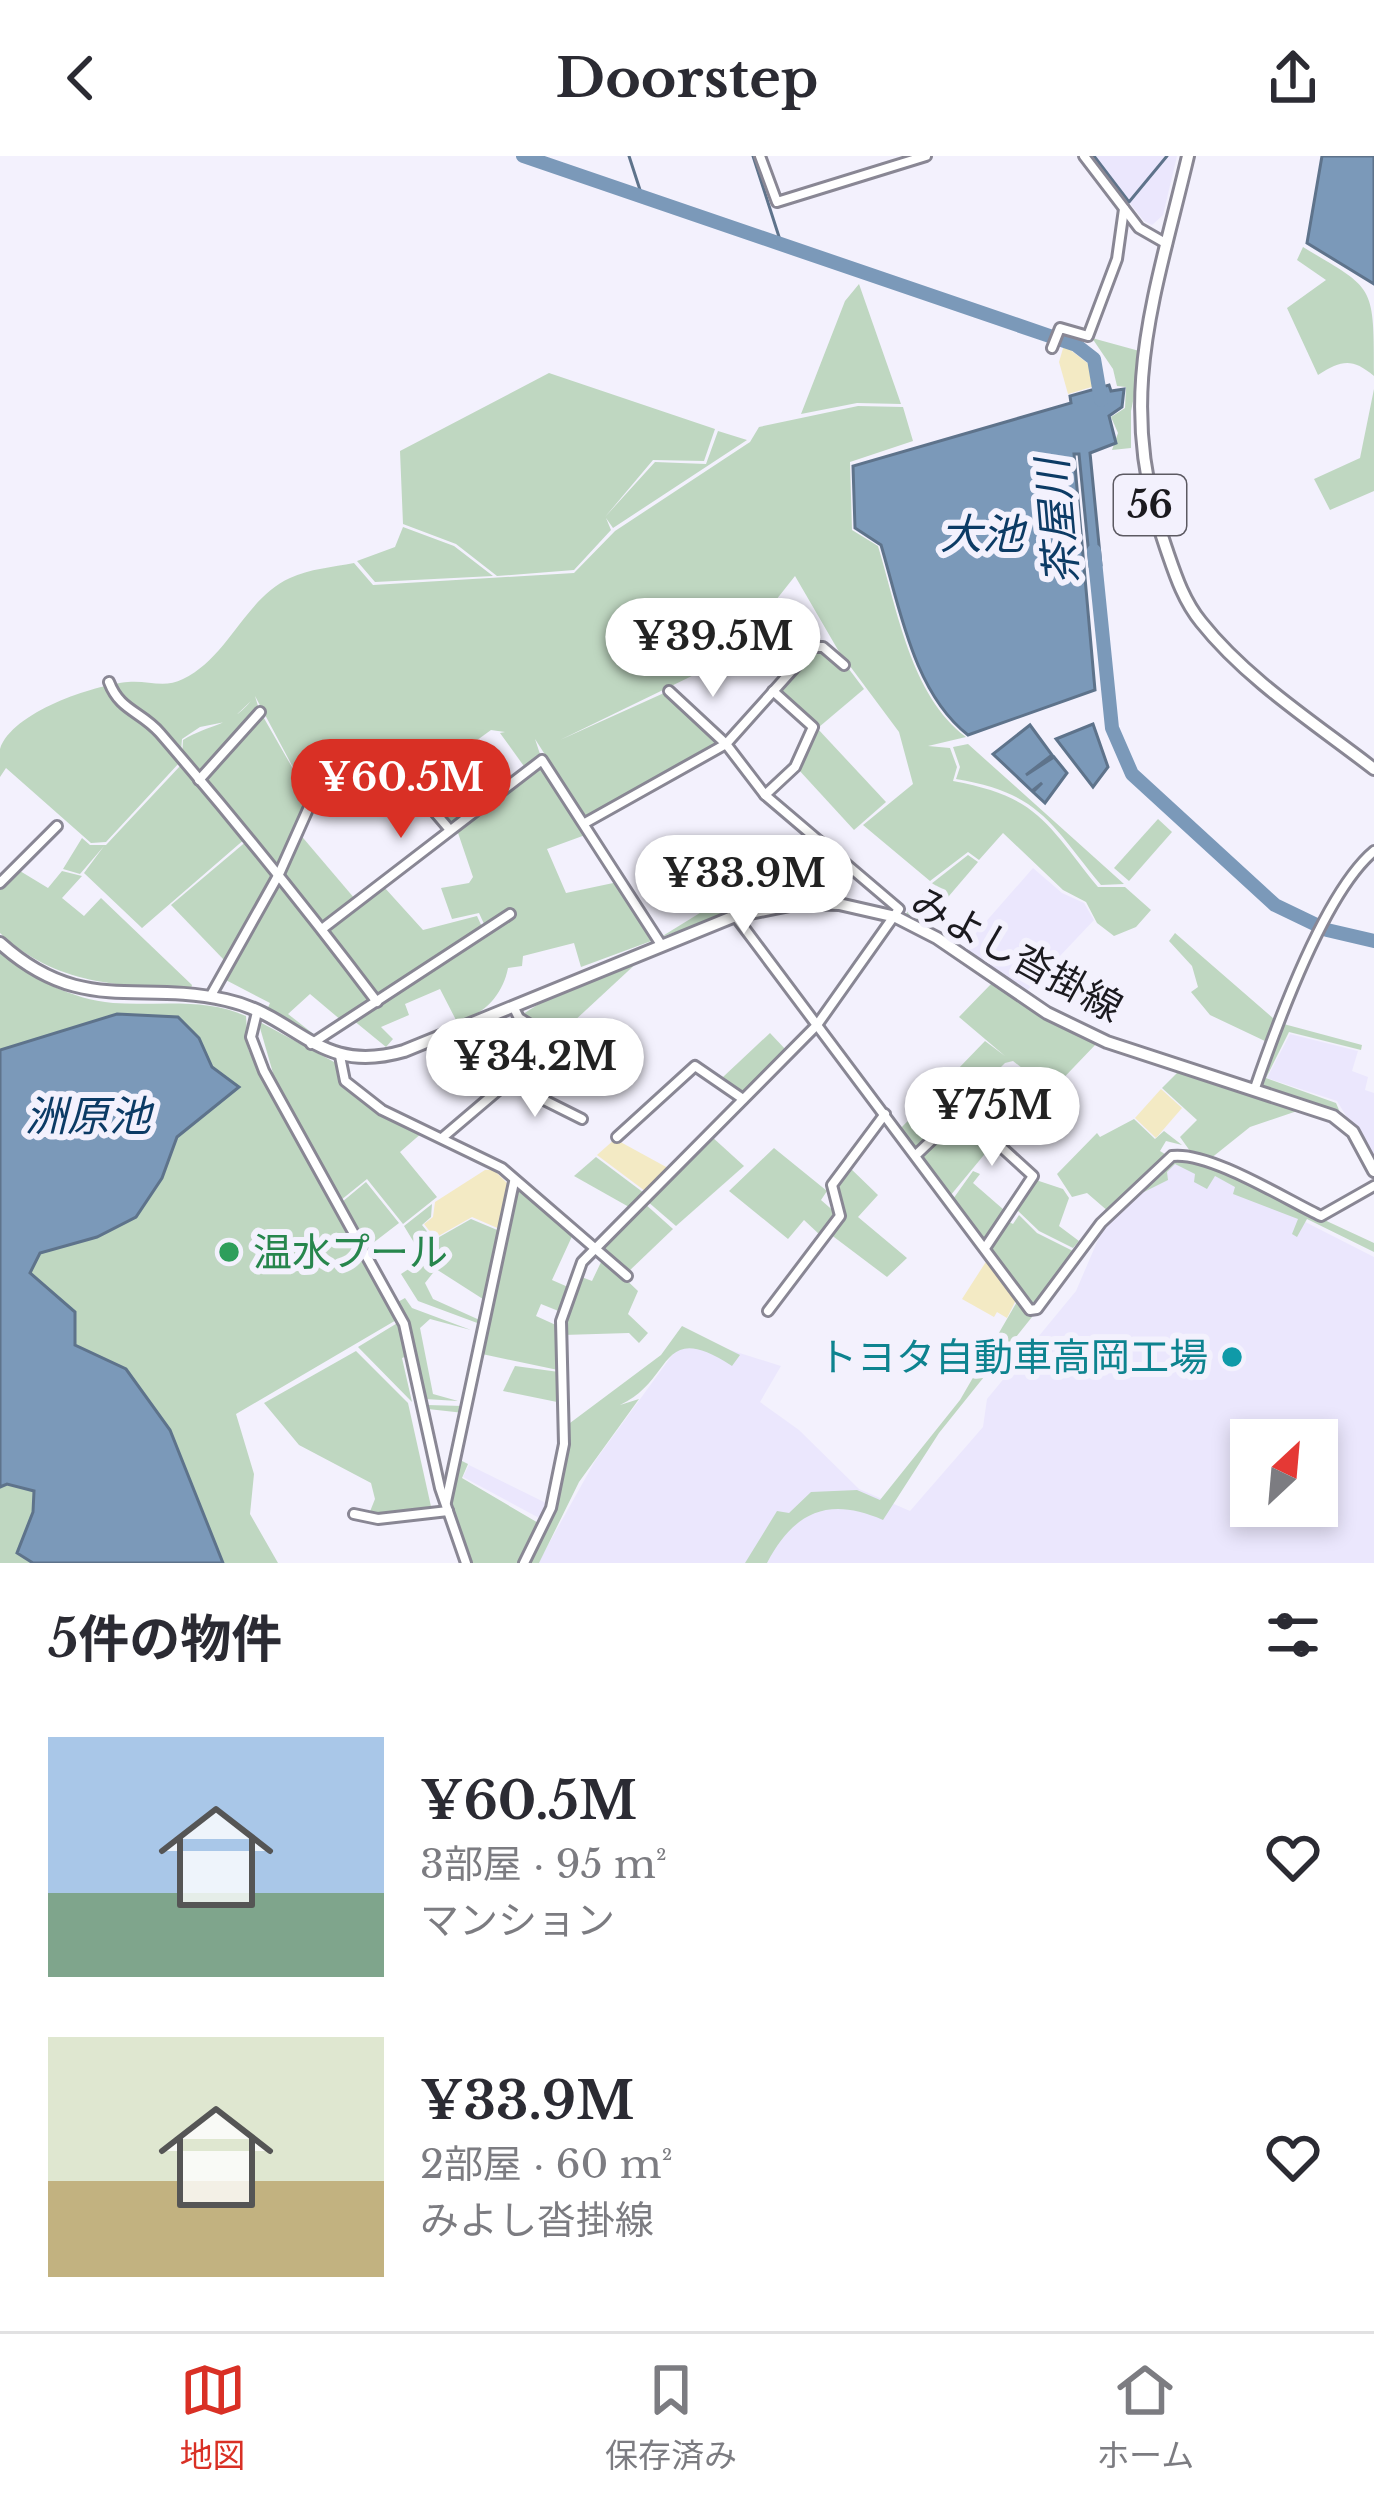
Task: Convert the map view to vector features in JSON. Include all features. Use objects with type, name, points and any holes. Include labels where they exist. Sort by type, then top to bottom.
[{"type":"main road","name":"56","points":[[1188,156],[1142,365],[1138,435],[1148,498],[1180,589],[1195,615],[1226,649],[1374,770]]},
{"type":"main road","name":"みよし沓掛線","points":[[0,944],[36,970],[83,989],[210,998],[257,1012],[309,1045],[340,1056],[388,1056],[735,916],[800,902],[839,904],[896,917],[1072,1027],[1255,1088],[1343,1123],[1374,1171]]},
{"type":"street","points":[[760,156],[777,202],[926,156]]},
{"type":"street","points":[[1084,156],[1139,228],[1167,244]]},
{"type":"street","points":[[1052,348],[1060,328],[1088,336],[1117,259],[1124,209]]},
{"type":"street","points":[[585,823],[726,743],[813,647],[823,647],[844,665]]},
{"type":"street","points":[[109,682],[118,705],[158,731],[279,874],[377,1002]]},
{"type":"street","points":[[524,1563],[551,1508],[564,1444],[561,1321],[582,1262],[817,1024],[896,917],[895,903],[765,795],[726,743],[669,691]]},
{"type":"street","points":[[765,795],[795,767],[813,727],[772,691]]},
{"type":"street","points":[[199,780],[260,712]]},
{"type":"street","points":[[322,929],[542,760],[662,946]]},
{"type":"street","points":[[210,998],[279,874],[326,769]]},
{"type":"street","points":[[410,783],[450,830]]},
{"type":"street","points":[[0,883],[57,826]]},
{"type":"street","points":[[1255,1088],[1278,1020],[1328,919],[1360,865],[1374,851]]},
{"type":"street","points":[[309,1045],[510,914]]},
{"type":"street","points":[[735,916],[1030,1310],[1037,1309],[1101,1223],[1172,1156],[1186,1154],[1211,1164],[1321,1216],[1374,1186]]},
{"type":"street","points":[[442,1138],[556,1041],[519,1018],[514,1008]]},
{"type":"street","points":[[257,1012],[251,1037],[264,1071],[404,1324],[464,1562]]},
{"type":"street","points":[[340,1056],[345,1081],[382,1110],[486,1159],[627,1276]]},
{"type":"street","points":[[617,1137],[695,1066],[743,1099]]},
{"type":"street","points":[[508,1082],[582,1119]]},
{"type":"street","points":[[768,1310],[840,1216],[832,1185],[885,1114]]},
{"type":"street","points":[[916,1155],[958,1114],[965,1114],[1033,1176],[985,1248]]},
{"type":"street","points":[[447,1507],[514,1181]]},
{"type":"street","points":[[354,1514],[377,1519],[447,1507]]},
{"type":"shaded area","points":[[1093,156],[1177,156],[1163,215],[1152,225],[1144,221]]},
{"type":"shaded area","points":[[1033,868],[1062,893],[1084,903],[1094,920],[1024,994],[962,949]]},
{"type":"shaded area","points":[[1290,1034],[1358,1051],[1352,1071],[1368,1077],[1365,1090],[1374,1093],[1374,1161],[1337,1101],[1267,1078]]},
{"type":"shaded area","points":[[1172,1154],[1374,1257],[1374,1563],[538,1563],[595,1461],[686,1336],[781,1366],[760,1402],[799,1430],[859,1489],[910,1511],[983,1427],[987,1399],[1076,1291],[1100,1235]]},
{"type":"shaded area","points":[[469,1465],[548,1504],[541,1519],[463,1477]]},
{"type":"green space","points":[[1303,247],[1344,272],[1365,292],[1373,322],[1374,376],[1347,363],[1318,375],[1287,308],[1326,280],[1297,260]]},
{"type":"green space","points":[[859,284],[901,404],[857,403],[801,414],[845,301]]},
{"type":"green space","points":[[1092,338],[1143,352],[1131,411],[1131,448],[1112,450],[1118,433],[1111,417],[1125,408],[1126,387],[1117,386],[1113,369]]},
{"type":"green space","points":[[549,373],[715,429],[704,461],[653,460],[605,517],[655,462],[706,464],[718,431],[747,440],[613,528],[606,518],[611,530],[574,570],[497,576],[456,544],[403,524],[400,451]]},
{"type":"green space","points":[[1374,389],[1374,491],[1330,510],[1314,479],[1360,458]]},
{"type":"green space","points":[[858,406],[903,407],[913,441],[850,462],[852,530],[878,546],[919,675],[947,720],[966,737],[928,746],[950,748],[957,767],[953,781],[1005,795],[1023,805],[1052,830],[1098,887],[1125,887],[1151,910],[1136,927],[1114,936],[1097,923],[1086,902],[1063,890],[1003,833],[979,860],[968,852],[930,881],[863,825],[913,784],[899,732],[838,650],[795,576],[731,657],[560,740],[664,693],[720,742],[585,817],[535,739],[541,757],[526,769],[500,733],[505,732],[491,730],[469,746],[467,779],[475,775],[488,796],[449,827],[432,806],[460,784],[431,804],[411,780],[356,794],[333,780],[307,796],[279,870],[202,780],[261,713],[304,788],[255,696],[258,706],[199,776],[182,759],[183,740],[223,722],[200,727],[182,739],[180,762],[106,842],[91,843],[6,768],[0,777],[0,749],[20,723],[95,689],[183,679],[213,657],[274,587],[297,575],[354,563],[373,585],[574,573],[615,531],[750,442],[759,427]]},
{"type":"green space","points":[[403,527],[454,546],[493,576],[375,582],[357,561],[395,547]]},
{"type":"green space","points":[[833,648],[864,689],[819,727],[777,690],[814,650]]},
{"type":"green space","points":[[817,728],[886,802],[854,830],[798,769]]},
{"type":"green space","points":[[968,744],[1124,884],[1101,885],[1055,828],[1025,802],[956,779],[960,767],[953,747]]},
{"type":"green space","points":[[541,764],[588,834],[547,849],[566,893],[618,882],[654,940],[581,967],[574,943],[523,956],[522,966],[508,968],[491,1003],[466,1018],[456,1020],[440,989],[405,1004],[409,1015],[381,1027],[393,1039],[386,1047],[353,1020],[514,915],[512,909],[485,926],[479,913],[452,919],[441,888],[469,883],[473,877],[457,830]]},
{"type":"green space","points":[[181,765],[246,838],[142,928],[84,873],[104,846],[80,874],[63,869],[82,838],[90,845],[106,845]]},
{"type":"green space","points":[[1158,819],[1172,832],[1129,881],[1114,868]]},
{"type":"green space","points":[[298,832],[355,899],[323,924],[283,874]]},
{"type":"green space","points":[[248,840],[276,875],[226,962],[171,905]]},
{"type":"green space","points":[[968,855],[978,862],[925,924],[905,915],[931,884]]},
{"type":"green space","points":[[773,869],[792,897],[755,905],[743,886]]},
{"type":"green space","points":[[20,871],[48,888],[62,871],[82,876],[62,898],[84,916],[101,898],[191,989],[90,979],[66,973],[21,950],[0,933],[0,887]]},
{"type":"green space","points":[[279,881],[373,1001],[342,1021],[310,994],[288,1014],[316,1036],[310,1041],[266,1012],[270,1003],[222,978]]},
{"type":"green space","points":[[384,887],[423,930],[477,916],[483,929],[378,997],[328,930]]},
{"type":"green space","points":[[742,887],[752,906],[661,937]]},
{"type":"green space","points":[[1175,933],[1274,1019],[1267,1042],[1210,1015],[1191,992],[1198,987],[1192,966],[1169,941]]},
{"type":"green space","points":[[0,953],[39,979],[82,997],[113,1003],[198,1004],[246,1016],[248,1049],[269,1092],[398,1319],[236,1414],[254,1474],[250,1514],[278,1563],[0,1563]]},
{"type":"green space","points":[[641,959],[558,1036],[523,1014],[550,997]]},
{"type":"green space","points":[[992,983],[1050,1023],[1097,1043],[1051,1091],[1013,1061],[1005,1063],[917,1151],[900,1129],[985,1041],[1005,1056],[959,1017]]},
{"type":"green space","points":[[258,1021],[336,1063],[342,1082],[423,1132],[400,1152],[437,1197],[403,1224],[367,1179],[341,1200],[275,1080]]},
{"type":"green space","points":[[1280,1023],[1362,1045],[1361,1050],[1289,1032],[1266,1078],[1336,1103],[1342,1117],[1259,1086]]},
{"type":"green space","points":[[770,1033],[786,1050],[743,1094],[723,1077]]},
{"type":"green space","points":[[1180,1070],[1303,1109],[1250,1127],[1210,1159],[1190,1151],[1180,1137],[1197,1120],[1162,1088]]},
{"type":"green space","points":[[959,1117],[993,1144],[950,1196],[920,1155]]},
{"type":"green space","points":[[1134,1119],[1155,1139],[1164,1131],[1182,1145],[1166,1141],[1160,1151],[1168,1156],[1109,1212],[1087,1193],[1072,1197],[1057,1174],[1097,1133],[1100,1137]]},
{"type":"green space","points":[[711,1136],[744,1166],[676,1226],[647,1201]]},
{"type":"green space","points":[[774,1148],[827,1191],[821,1200],[837,1214],[820,1235],[804,1220],[788,1239],[729,1191]]},
{"type":"green space","points":[[1186,1156],[1374,1243],[1374,1252],[1307,1219],[1297,1237],[1292,1234],[1298,1219],[1233,1194],[1235,1187],[1215,1176],[1207,1189],[1194,1182],[1195,1174],[1175,1164],[1167,1172],[1168,1180],[1128,1200],[1172,1158]]},
{"type":"green space","points":[[596,1157],[644,1193],[629,1207],[574,1176]]},
{"type":"green space","points":[[848,1166],[878,1195],[858,1217],[907,1258],[887,1277],[830,1234],[843,1218],[835,1186]]},
{"type":"green space","points":[[973,1171],[980,1174],[973,1183],[1004,1210],[985,1243],[953,1199]]},
{"type":"green space","points":[[1033,1179],[1063,1189],[1069,1198],[1059,1226],[1079,1241],[1073,1248],[1039,1231],[1013,1206]]},
{"type":"green space","points":[[366,1182],[399,1223],[373,1243],[366,1233],[360,1237],[342,1202]]},
{"type":"green space","points":[[516,1186],[574,1232],[552,1280],[568,1287],[561,1312],[541,1304],[536,1316],[558,1326],[558,1370],[482,1354]]},
{"type":"green space","points":[[644,1203],[673,1229],[627,1273],[599,1247]]},
{"type":"green space","points":[[432,1204],[431,1217],[422,1225],[434,1240],[471,1219],[502,1232],[486,1301],[436,1269],[425,1283],[433,1299],[484,1322],[464,1413],[428,1409],[427,1405],[463,1406],[480,1324],[418,1301],[401,1274],[424,1259],[404,1226]]},
{"type":"green space","points":[[1019,1215],[1037,1233],[1075,1252],[1035,1306],[990,1248],[1005,1220],[1013,1224]]},
{"type":"green space","points":[[603,1258],[638,1291],[628,1314],[648,1333],[639,1343],[629,1333],[563,1335],[579,1276],[592,1281]]},
{"type":"green space","points":[[405,1298],[412,1308],[471,1330],[430,1319],[420,1328],[433,1394],[458,1401],[425,1399],[413,1342],[396,1303]]},
{"type":"green space","points":[[1018,1300],[1032,1317],[939,1433],[883,1520],[845,1509],[814,1513],[789,1531],[767,1563],[745,1563],[777,1511],[789,1513],[811,1492],[857,1490],[880,1500],[960,1400]]},
{"type":"green space","points":[[399,1322],[410,1355],[402,1358],[412,1402],[358,1347]]},
{"type":"green space","points":[[682,1326],[740,1355],[732,1366],[691,1348],[679,1351],[638,1394],[620,1405],[639,1399],[579,1482],[539,1563],[528,1563],[555,1509],[570,1423],[661,1355]]},
{"type":"green space","points":[[356,1351],[408,1403],[432,1511],[369,1514],[375,1499],[371,1483],[299,1445],[264,1403]]},
{"type":"green space","points":[[515,1366],[559,1372],[562,1403],[503,1391]]},
{"type":"green space","points":[[460,1460],[468,1464],[462,1478],[540,1524],[521,1563],[470,1563],[448,1502]]},
{"type":"sand","points":[[1064,345],[1090,365],[1095,386],[1068,394],[1059,362]]},
{"type":"sand","points":[[1161,1089],[1182,1108],[1156,1138],[1135,1118]]},
{"type":"sand","points":[[615,1139],[668,1168],[645,1191],[597,1155]]},
{"type":"sand","points":[[485,1170],[494,1170],[508,1184],[502,1230],[472,1217],[435,1238],[424,1224],[433,1217],[435,1202]]},
{"type":"sand","points":[[989,1257],[1017,1298],[1007,1318],[997,1312],[994,1317],[962,1299]]},
{"type":"water","points":[[1322,156],[1374,156],[1374,284],[1307,243]]},
{"type":"water","name":"大池","points":[[1109,385],[1111,391],[1124,389],[1122,407],[1109,416],[1116,443],[1090,453],[1101,565],[1090,566],[1079,454],[1074,454],[1095,690],[968,735],[934,697],[922,673],[881,545],[855,528],[853,466],[1071,403],[1070,396]]},
{"type":"water","points":[[1093,724],[1108,767],[1093,787],[1056,739]]},
{"type":"water","points":[[1030,725],[1052,755],[1026,775],[1054,757],[1067,773],[1045,803],[1033,792],[1042,783],[1032,791],[993,754]]},
{"type":"water","name":"洲原池","points":[[117,1014],[178,1017],[199,1038],[212,1067],[239,1087],[177,1137],[162,1178],[136,1217],[97,1237],[40,1253],[30,1273],[75,1312],[75,1345],[126,1369],[170,1430],[223,1563],[33,1563],[17,1553],[33,1512],[34,1491],[7,1484],[0,1487],[0,1050]]},
{"type":"waterway","name":"茶屋川","points":[[523,156],[1076,345],[1094,359],[1101,400]]},
{"type":"waterway","points":[[629,156],[642,196]]},
{"type":"waterway","points":[[753,156],[781,243]]},
{"type":"waterway","points":[[1094,156],[1129,202],[1167,156]]},
{"type":"waterway","name":"茶屋川","points":[[1094,551],[1112,728],[1132,774],[1275,905],[1327,930],[1374,941]]},
{"type":"place","name":"温水プール","points":[[229,1252]]},
{"type":"place","name":"トヨタ自動車高岡工場","points":[[1232,1357]]}]
